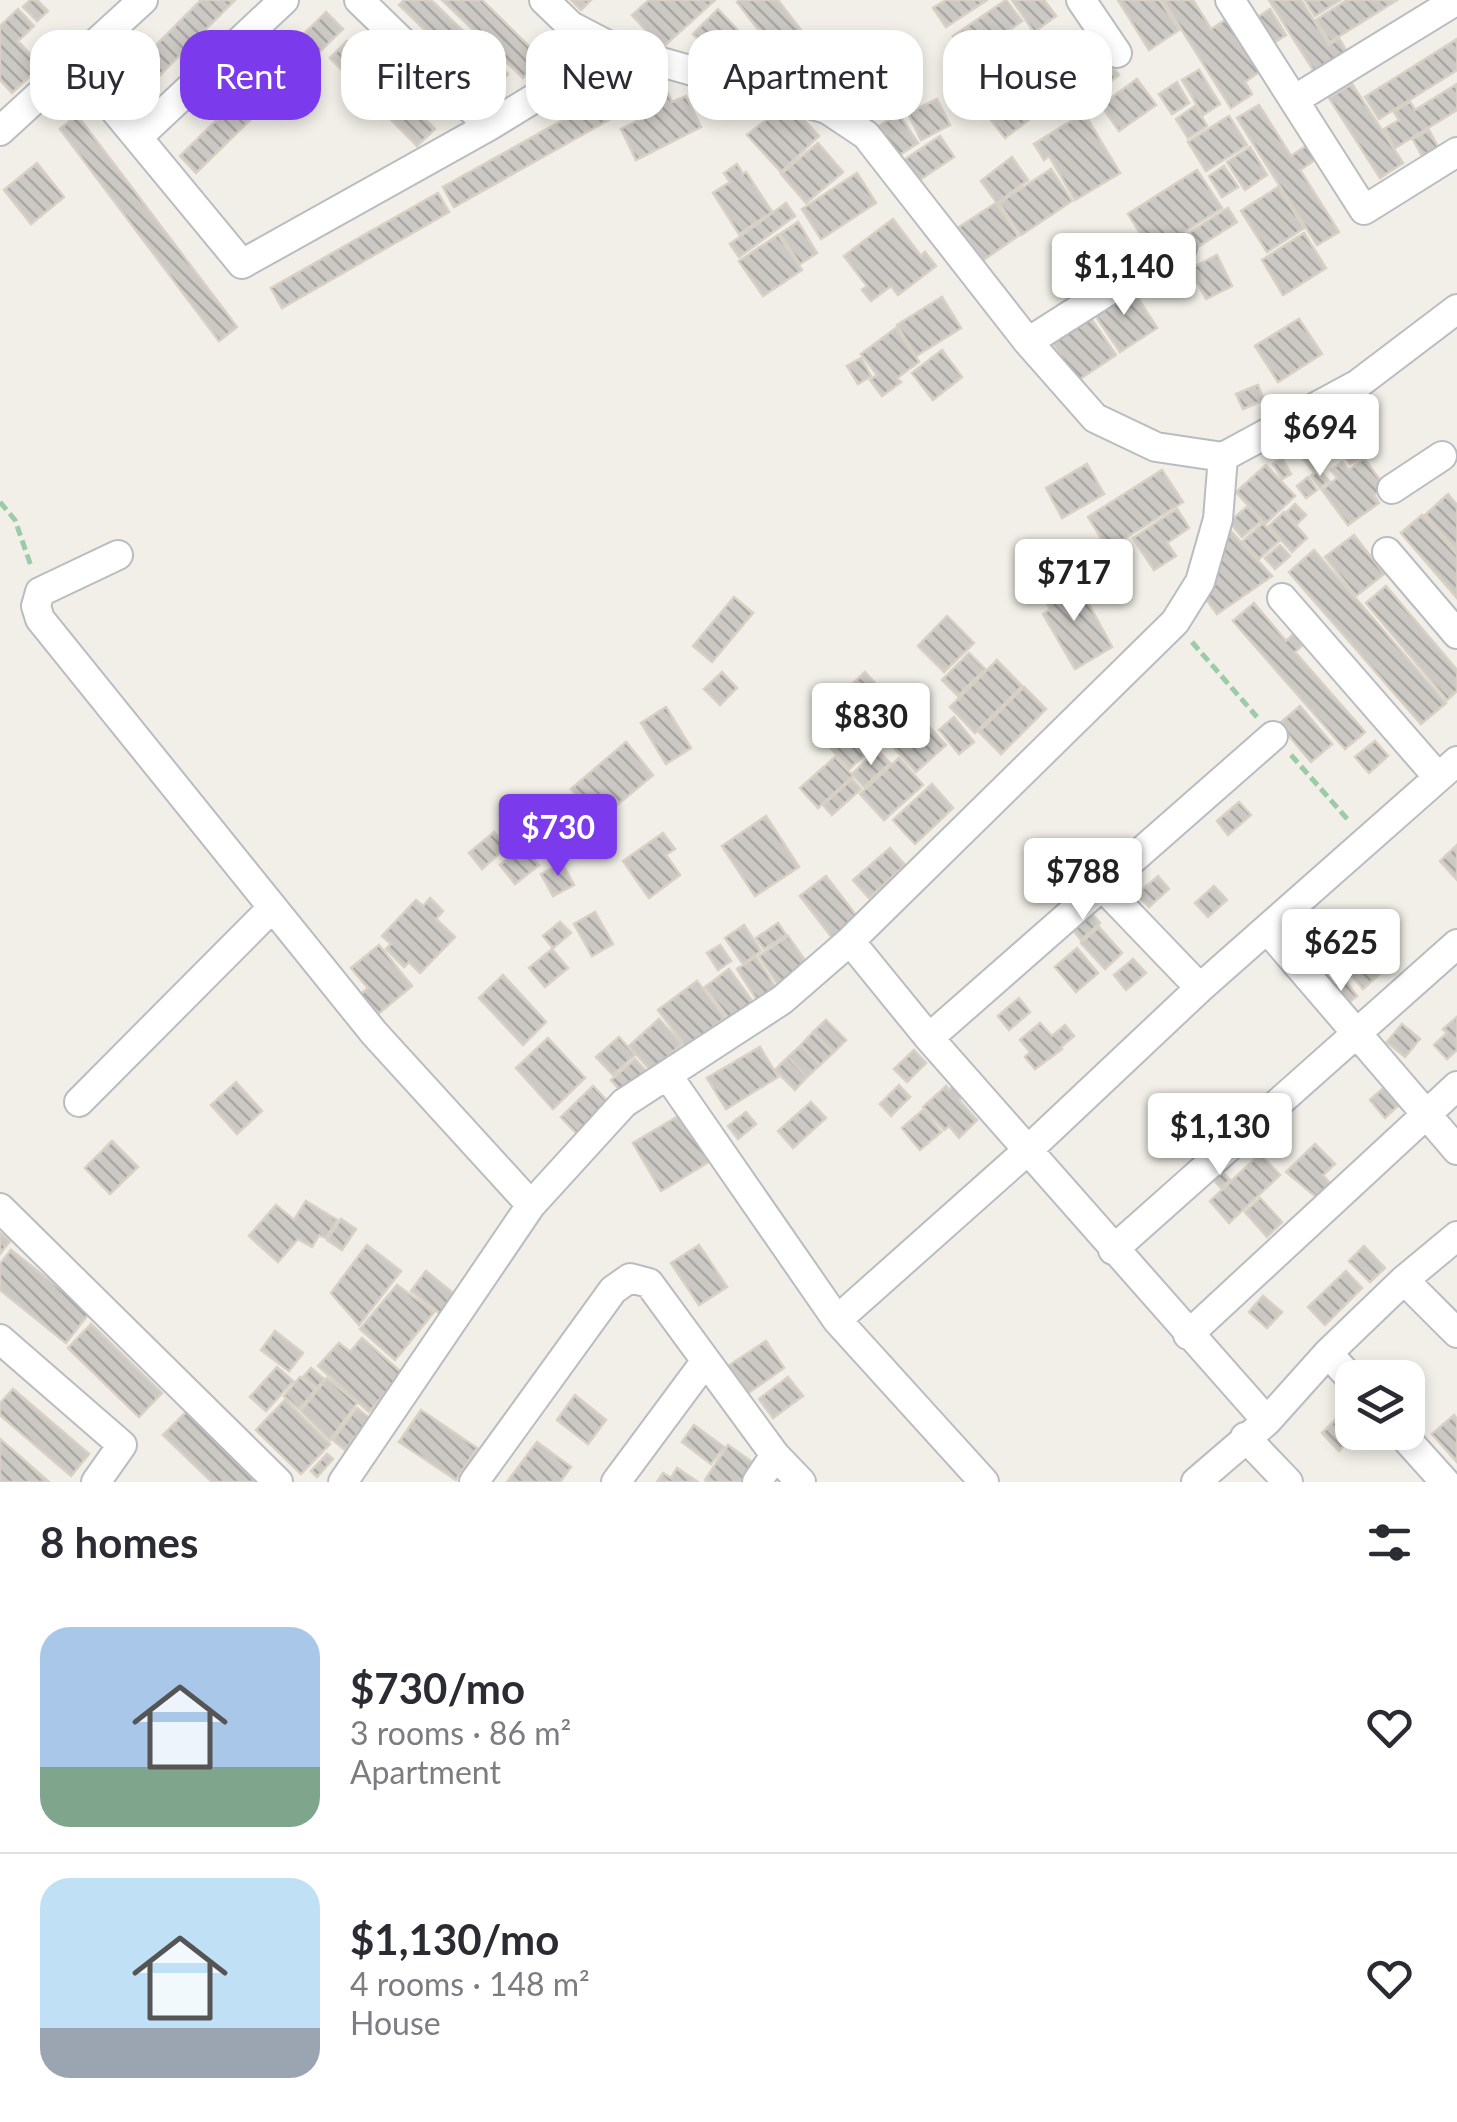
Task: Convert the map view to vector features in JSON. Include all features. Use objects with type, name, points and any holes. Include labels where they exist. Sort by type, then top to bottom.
[{"type":"street","points":[[110,30],[143,0]]},
{"type":"street","points":[[138,137],[284,0]]},
{"type":"street","points":[[359,0],[488,126]]},
{"type":"street","points":[[544,0],[579,30]]},
{"type":"street","points":[[1080,0],[1118,53]]},
{"type":"street","points":[[1230,0],[1364,210],[1457,152]]},
{"type":"street","points":[[1294,100],[1457,0]]},
{"type":"street","points":[[668,64],[826,110],[866,134],[1028,342],[1095,418],[1156,447],[1223,456],[1358,384],[1457,310]]},
{"type":"street","points":[[0,130],[30,102]]},
{"type":"street","points":[[123,120],[242,264],[526,103]]},
{"type":"street","points":[[1028,342],[1182,248]]},
{"type":"street","points":[[343,1482],[531,1205],[624,1102],[782,1000],[850,941],[1175,622],[1200,582],[1218,519],[1223,456]]},
{"type":"street","points":[[1392,490],[1452,458]]},
{"type":"street","points":[[1387,552],[1457,634]]},
{"type":"street","points":[[118,555],[40,592],[36,606],[40,619],[374,1033],[531,1205]]},
{"type":"street","points":[[837,1320],[1028,1150],[1200,988],[1447,769],[1282,598]]},
{"type":"street","points":[[928,1038],[1273,736]]},
{"type":"street","points":[[1102,886],[1200,988]]},
{"type":"street","points":[[79,1102],[272,908]]},
{"type":"street","points":[[1267,929],[1457,1150]]},
{"type":"street","points":[[850,941],[928,1038],[1188,1335],[1256,1429],[1288,1482]]},
{"type":"street","points":[[1113,1250],[1457,944]]},
{"type":"street","points":[[668,1076],[837,1320],[984,1482]]},
{"type":"street","points":[[1188,1335],[1457,1086]]},
{"type":"street","points":[[0,1208],[278,1482]]},
{"type":"street","points":[[1196,1482],[1256,1429],[1404,1280],[1457,1236]]},
{"type":"street","points":[[474,1482],[613,1290],[630,1278],[649,1283],[776,1455],[801,1482]]},
{"type":"street","points":[[1404,1280],[1457,1333]]},
{"type":"street","points":[[0,1339],[122,1445],[96,1482]]},
{"type":"street","points":[[1328,1354],[1335,1362]]},
{"type":"street","points":[[616,1482],[705,1362]]},
{"type":"street","points":[[1416,1450],[1445,1482]]},
{"type":"street","points":[[757,1482],[776,1455]]},
{"type":"path","points":[[0,502],[15,520],[40,592]]},
{"type":"path","points":[[1175,622],[1366,839]]},
{"type":"building","points":[[30,0],[37,0],[48,11],[37,21],[23,7]]},
{"type":"building","points":[[201,0],[235,0],[205,30],[180,30],[180,55],[160,75],[160,41]]},
{"type":"building","points":[[404,0],[431,0],[462,30],[425,30],[399,5]]},
{"type":"building","points":[[442,0],[482,0],[526,43],[523,78],[506,62],[506,30],[473,30]]},
{"type":"building","points":[[571,0],[591,0],[581,10]]},
{"type":"building","points":[[649,0],[715,0],[668,43],[668,30],[646,30],[632,15]]},
{"type":"building","points":[[778,0],[801,30],[759,30],[737,2]]},
{"type":"building","points":[[946,0],[987,0],[946,27],[933,8]]},
{"type":"building","points":[[1006,0],[1022,21],[1009,30],[962,30]]},
{"type":"building","points":[[1012,0],[1044,0],[1056,16],[1033,30]]},
{"type":"building","points":[[1118,0],[1160,0],[1179,30],[1149,50]]},
{"type":"building","points":[[1163,0],[1193,0],[1211,29],[1230,17],[1262,70],[1245,82],[1252,94],[1231,108]]},
{"type":"building","points":[[1269,0],[1301,0],[1329,45],[1339,38],[1347,52],[1315,73]]},
{"type":"building","points":[[1305,0],[1340,0],[1315,16]]},
{"type":"building","points":[[1347,0],[1397,0],[1330,42],[1316,20]]},
{"type":"building","points":[[18,9],[34,26],[18,41],[30,54],[30,76],[12,93],[0,80],[0,26]]},
{"type":"building","points":[[718,9],[738,30],[697,30]]},
{"type":"building","points":[[1270,9],[1286,35],[1272,44],[1255,19]]},
{"type":"building","points":[[326,12],[343,29],[321,51],[321,30],[308,30]]},
{"type":"building","points":[[1457,39],[1457,70],[1379,119],[1365,97]]},
{"type":"building","points":[[341,47],[341,69],[330,58]]},
{"type":"building","points":[[1199,70],[1220,104],[1203,115],[1182,80]]},
{"type":"building","points":[[1137,79],[1156,105],[1119,131],[1111,120],[1112,97]]},
{"type":"building","points":[[1177,82],[1189,103],[1172,114],[1159,94]]},
{"type":"building","points":[[1352,84],[1403,163],[1380,178],[1329,98]]},
{"type":"building","points":[[1457,84],[1457,110],[1395,148],[1384,129],[1399,120],[1394,112],[1410,102],[1415,110]]},
{"type":"building","points":[[668,93],[672,102],[686,96],[688,120],[698,120],[701,127],[636,160],[621,129],[638,120],[668,120]]},
{"type":"building","points":[[937,99],[943,120],[950,125],[921,140],[911,120],[923,120],[923,106]]},
{"type":"building","points":[[1259,105],[1291,156],[1309,144],[1318,158],[1300,170],[1339,232],[1317,245],[1237,118]]},
{"type":"building","points":[[1195,106],[1207,126],[1188,138],[1176,119]]},
{"type":"building","points":[[1229,116],[1247,145],[1206,171],[1188,142]]},
{"type":"building","points":[[71,120],[81,120],[237,327],[219,341],[60,129]]},
{"type":"building","points":[[216,120],[250,120],[196,173],[180,156]]},
{"type":"building","points":[[391,120],[426,120],[435,129],[417,146]]},
{"type":"building","points":[[563,120],[608,120],[454,207],[443,187]]},
{"type":"building","points":[[766,120],[803,120],[819,136],[781,172],[747,135]]},
{"type":"building","points":[[888,120],[903,120],[918,143],[898,156],[879,126]]},
{"type":"building","points":[[991,120],[1028,120],[1005,138]]},
{"type":"building","points":[[1073,120],[1088,120],[1120,173],[1075,200],[1049,156],[1044,160],[1034,144]]},
{"type":"building","points":[[1429,130],[1438,147],[1422,156],[1413,139]]},
{"type":"building","points":[[940,136],[954,157],[918,181],[904,160]]},
{"type":"building","points":[[818,143],[843,172],[806,203],[781,174]]},
{"type":"building","points":[[1250,147],[1267,175],[1245,190],[1227,162]]},
{"type":"building","points":[[1012,157],[1028,180],[997,203],[981,181]]},
{"type":"building","points":[[37,163],[64,197],[31,224],[4,190]]},
{"type":"building","points":[[737,164],[772,212],[739,234],[713,193],[730,182],[724,173]]},
{"type":"building","points":[[1224,166],[1238,187],[1222,197],[1209,176]]},
{"type":"building","points":[[1051,169],[1072,201],[1021,235],[999,203]]},
{"type":"building","points":[[1197,170],[1222,208],[1152,252],[1128,214]]},
{"type":"building","points":[[857,173],[876,203],[821,239],[802,209]]},
{"type":"building","points":[[1278,187],[1304,228],[1267,252],[1241,211]]},
{"type":"building","points":[[438,193],[449,212],[282,308],[271,288]]},
{"type":"building","points":[[786,203],[795,216],[739,257],[730,244]]},
{"type":"building","points":[[996,203],[1018,236],[982,261],[959,227]]},
{"type":"building","points":[[1228,208],[1237,222],[1193,250],[1184,236]]},
{"type":"building","points":[[893,219],[921,256],[925,252],[936,266],[898,295],[891,286],[871,301],[862,290],[867,286],[844,256]]},
{"type":"building","points":[[798,222],[817,253],[800,264],[780,234]]},
{"type":"building","points":[[1304,233],[1326,268],[1283,295],[1262,260]]},
{"type":"building","points":[[778,235],[802,270],[763,296],[739,261]]},
{"type":"building","points":[[1217,255],[1232,286],[1206,299],[1190,269]]},
{"type":"building","points":[[1129,284],[1157,328],[1120,352],[1091,309]]},
{"type":"building","points":[[942,297],[961,328],[916,356],[897,325]]},
{"type":"building","points":[[1086,311],[1116,355],[1077,381],[1048,337]]},
{"type":"building","points":[[1299,319],[1322,354],[1278,382],[1255,346]]},
{"type":"building","points":[[896,328],[919,362],[897,378],[901,382],[882,396],[870,380],[877,375],[861,354]]},
{"type":"building","points":[[942,350],[962,377],[933,400],[912,373]]},
{"type":"building","points":[[861,358],[871,376],[858,384],[847,366]]},
{"type":"building","points":[[1258,385],[1264,400],[1243,409],[1236,394]]},
{"type":"building","points":[[1347,415],[1371,451],[1350,464],[1327,428]]},
{"type":"building","points":[[1304,446],[1320,465],[1313,471],[1297,452]]},
{"type":"building","points":[[1282,458],[1291,474],[1282,479],[1273,464]]},
{"type":"building","points":[[1364,458],[1385,487],[1374,495],[1379,503],[1348,525],[1322,490],[1337,478],[1331,470],[1342,462],[1349,470]]},
{"type":"building","points":[[1087,464],[1104,494],[1062,518],[1046,488]]},
{"type":"building","points":[[1266,465],[1295,496],[1265,524],[1236,492]]},
{"type":"building","points":[[1319,469],[1329,481],[1320,488],[1311,476]]},
{"type":"building","points":[[1162,470],[1183,502],[1108,549],[1088,517]]},
{"type":"building","points":[[1308,477],[1317,490],[1306,498],[1297,486]]},
{"type":"building","points":[[1448,494],[1457,505],[1457,551],[1425,515]]},
{"type":"building","points":[[1295,504],[1306,515],[1297,524],[1286,513]]},
{"type":"building","points":[[1248,506],[1261,521],[1242,537],[1229,522]]},
{"type":"building","points":[[1177,509],[1189,528],[1167,543],[1176,556],[1154,570],[1133,538]]},
{"type":"building","points":[[1284,512],[1307,538],[1292,552],[1269,526]]},
{"type":"building","points":[[1422,515],[1457,555],[1457,598],[1401,533]]},
{"type":"building","points":[[1263,523],[1279,541],[1259,559],[1243,541]]},
{"type":"building","points":[[1230,530],[1272,576],[1217,614],[1203,595]]},
{"type":"building","points":[[1354,535],[1384,574],[1356,596],[1325,557]]},
{"type":"building","points":[[1280,545],[1290,556],[1275,569],[1265,558]]},
{"type":"building","points":[[1314,550],[1446,703],[1421,724],[1289,572]]},
{"type":"building","points":[[1047,580],[1052,591],[1078,584],[1112,647],[1075,669],[1043,614],[1050,609],[1037,582]]},
{"type":"building","points":[[1386,586],[1457,670],[1457,691],[1447,700],[1366,603]]},
{"type":"building","points":[[734,597],[753,613],[712,662],[693,646]]},
{"type":"building","points":[[1254,603],[1286,641],[1299,629],[1309,639],[1295,652],[1365,732],[1345,749],[1233,621]]},
{"type":"building","points":[[947,616],[974,643],[944,672],[918,646]]},
{"type":"building","points":[[969,653],[985,669],[958,696],[942,680]]},
{"type":"building","points":[[997,660],[1022,686],[975,733],[950,707]]},
{"type":"building","points":[[722,672],[737,688],[720,705],[704,689]]},
{"type":"building","points":[[865,672],[904,715],[873,744],[849,718],[842,724],[827,708]]},
{"type":"building","points":[[1024,687],[1046,709],[1001,754],[979,732]]},
{"type":"building","points":[[1300,706],[1332,744],[1311,762],[1279,724]]},
{"type":"building","points":[[666,707],[691,748],[666,764],[641,723]]},
{"type":"building","points":[[913,709],[946,745],[916,772],[883,736]]},
{"type":"building","points":[[954,717],[974,742],[959,754],[939,730]]},
{"type":"building","points":[[846,723],[871,750],[849,769],[825,742]]},
{"type":"building","points":[[1375,741],[1388,756],[1369,773],[1355,757]]},
{"type":"building","points":[[626,742],[653,775],[598,821],[571,789]]},
{"type":"building","points":[[877,750],[890,763],[864,787],[852,774]]},
{"type":"building","points":[[835,757],[853,776],[818,808],[800,788]]},
{"type":"building","points":[[899,758],[923,785],[884,820],[860,794]]},
{"type":"building","points":[[852,779],[861,789],[832,815],[823,805]]},
{"type":"building","points":[[932,784],[953,808],[915,844],[893,820]]},
{"type":"building","points":[[1239,802],[1251,815],[1228,835],[1217,821]]},
{"type":"building","points":[[514,816],[527,832],[513,844],[500,829]]},
{"type":"building","points":[[766,816],[799,867],[755,896],[722,846]]},
{"type":"building","points":[[544,822],[555,835],[540,847],[529,834]]},
{"type":"building","points":[[494,832],[507,847],[482,869],[469,853]]},
{"type":"building","points":[[663,833],[675,849],[666,855],[680,875],[649,898],[623,861]]},
{"type":"building","points":[[1457,845],[1457,880],[1440,861]]},
{"type":"building","points":[[523,846],[539,865],[515,884],[500,865]]},
{"type":"building","points":[[890,848],[905,865],[869,898],[853,880]]},
{"type":"building","points":[[562,863],[574,885],[553,896],[541,874]]},
{"type":"building","points":[[826,876],[862,923],[836,943],[800,896]]},
{"type":"building","points":[[1158,876],[1169,889],[1149,907],[1137,894]]},
{"type":"building","points":[[1214,886],[1227,900],[1208,917],[1195,903]]},
{"type":"building","points":[[430,898],[443,911],[436,919],[455,937],[420,973],[409,962],[404,967],[386,949],[391,944],[382,936],[416,900],[423,906]]},
{"type":"building","points":[[1086,907],[1100,923],[1081,940],[1067,923]]},
{"type":"building","points":[[595,912],[613,944],[592,956],[574,924]]},
{"type":"building","points":[[560,922],[571,933],[553,948],[543,936]]},
{"type":"building","points":[[778,923],[786,935],[764,949],[756,938]]},
{"type":"building","points":[[744,925],[761,951],[743,964],[725,938]]},
{"type":"building","points":[[1099,927],[1122,953],[1105,969],[1081,943]]},
{"type":"building","points":[[788,936],[813,972],[783,992],[759,956]]},
{"type":"building","points":[[379,945],[412,986],[378,1014],[361,994],[368,988],[351,968]]},
{"type":"building","points":[[720,945],[731,961],[718,970],[707,953]]},
{"type":"building","points":[[1378,947],[1392,963],[1363,989],[1349,973]]},
{"type":"building","points":[[1077,948],[1098,973],[1076,992],[1055,967]]},
{"type":"building","points":[[552,949],[568,968],[545,987],[529,968]]},
{"type":"building","points":[[756,957],[778,991],[759,1003],[737,969]]},
{"type":"building","points":[[1133,959],[1146,973],[1126,990],[1114,975]]},
{"type":"building","points":[[729,969],[753,1002],[730,1020],[705,987]]},
{"type":"building","points":[[503,975],[546,1022],[523,1045],[479,998]]},
{"type":"building","points":[[1344,979],[1357,996],[1339,1010],[1326,992]]},
{"type":"building","points":[[697,981],[725,1018],[686,1047],[658,1010]]},
{"type":"building","points":[[1019,998],[1030,1012],[1009,1030],[998,1016]]},
{"type":"building","points":[[1457,1017],[1457,1050],[1447,1059],[1434,1045],[1447,1033],[1443,1029]]},
{"type":"building","points":[[659,1019],[682,1044],[651,1071],[629,1046]]},
{"type":"building","points":[[826,1020],[846,1040],[833,1053],[813,1032]]},
{"type":"building","points":[[1040,1023],[1052,1036],[1065,1025],[1074,1036],[1035,1069],[1025,1057],[1030,1052],[1020,1040]]},
{"type":"building","points":[[1402,1024],[1420,1039],[1405,1057],[1387,1042]]},
{"type":"building","points":[[813,1032],[833,1053],[820,1065],[801,1045]]},
{"type":"building","points":[[619,1037],[635,1055],[613,1075],[596,1057]]},
{"type":"building","points":[[548,1038],[585,1078],[553,1109],[516,1068]]},
{"type":"building","points":[[801,1045],[820,1065],[807,1077],[788,1057]]},
{"type":"building","points":[[760,1047],[778,1077],[726,1109],[707,1078]]},
{"type":"building","points":[[914,1050],[926,1063],[907,1082],[894,1069]]},
{"type":"building","points":[[788,1057],[807,1077],[795,1090],[775,1070]]},
{"type":"building","points":[[635,1059],[649,1074],[625,1096],[611,1080]]},
{"type":"building","points":[[961,1079],[970,1089],[959,1100],[977,1120],[959,1138],[949,1126],[944,1130],[923,1107],[946,1086],[949,1090]]},
{"type":"building","points":[[236,1082],[262,1111],[237,1134],[211,1105]]},
{"type":"building","points":[[899,1085],[910,1097],[891,1116],[880,1104]]},
{"type":"building","points":[[1387,1085],[1402,1102],[1385,1118],[1370,1100]]},
{"type":"building","points":[[593,1086],[610,1104],[578,1135],[561,1117]]},
{"type":"building","points":[[811,1102],[826,1118],[793,1148],[778,1131]]},
{"type":"building","points":[[923,1110],[941,1132],[920,1150],[902,1128]]},
{"type":"building","points":[[687,1111],[715,1158],[661,1191],[633,1143]]},
{"type":"building","points":[[746,1112],[756,1124],[738,1139],[728,1126]]},
{"type":"building","points":[[112,1141],[138,1167],[110,1194],[85,1168]]},
{"type":"building","points":[[1315,1144],[1335,1164],[1323,1175],[1333,1187],[1320,1200],[1286,1172]]},
{"type":"building","points":[[1260,1154],[1280,1175],[1229,1223],[1210,1201]]},
{"type":"building","points":[[1218,1168],[1230,1180],[1221,1188],[1210,1176]]},
{"type":"building","points":[[1260,1198],[1282,1222],[1267,1237],[1245,1212]]},
{"type":"building","points":[[306,1201],[337,1220],[326,1238],[319,1235],[312,1247],[298,1239],[278,1262],[249,1236],[276,1205],[294,1220]]},
{"type":"building","points":[[341,1219],[356,1229],[342,1250],[327,1240]]},
{"type":"building","points":[[0,1233],[10,1241],[0,1254]]},
{"type":"building","points":[[367,1245],[401,1271],[359,1325],[331,1293]]},
{"type":"building","points":[[699,1245],[727,1287],[699,1305],[671,1263]]},
{"type":"building","points":[[1364,1246],[1385,1268],[1370,1282],[1349,1261]]},
{"type":"building","points":[[11,1250],[90,1312],[66,1343],[0,1290],[0,1264]]},
{"type":"building","points":[[426,1271],[458,1297],[443,1316],[411,1291]]},
{"type":"building","points":[[1346,1271],[1362,1288],[1325,1325],[1308,1307]]},
{"type":"building","points":[[397,1285],[434,1312],[395,1360],[360,1329]]},
{"type":"building","points":[[1263,1296],[1282,1312],[1267,1328],[1249,1312]]},
{"type":"building","points":[[91,1324],[162,1393],[139,1417],[68,1348]]},
{"type":"building","points":[[275,1331],[303,1353],[289,1371],[261,1350]]},
{"type":"building","points":[[362,1338],[402,1373],[369,1412],[318,1366],[339,1343],[350,1352]]},
{"type":"building","points":[[766,1341],[784,1368],[747,1394],[728,1366]]},
{"type":"building","points":[[277,1367],[293,1381],[266,1411],[250,1397]]},
{"type":"building","points":[[311,1368],[324,1379],[317,1388],[303,1377]]},
{"type":"building","points":[[300,1377],[315,1390],[299,1409],[284,1396]]},
{"type":"building","points":[[788,1377],[803,1396],[773,1418],[759,1399]]},
{"type":"building","points":[[327,1378],[357,1403],[330,1440],[301,1411]]},
{"type":"building","points":[[13,1389],[89,1454],[71,1476],[0,1415],[0,1403]]},
{"type":"building","points":[[575,1395],[606,1420],[588,1444],[557,1420]]},
{"type":"building","points":[[285,1400],[330,1444],[301,1474],[256,1430]]},
{"type":"building","points":[[357,1408],[369,1418],[345,1450],[333,1440]]},
{"type":"building","points":[[188,1410],[259,1477],[254,1482],[212,1482],[163,1435]]},
{"type":"building","points":[[421,1410],[477,1448],[456,1480],[399,1442]]},
{"type":"building","points":[[1454,1415],[1457,1419],[1457,1462],[1432,1434]]},
{"type":"building","points":[[1335,1420],[1335,1447],[1322,1433]]},
{"type":"building","points":[[694,1425],[724,1447],[711,1464],[682,1442]]},
{"type":"building","points":[[0,1439],[49,1482],[0,1482]]},
{"type":"building","points":[[537,1442],[571,1467],[560,1482],[507,1482]]},
{"type":"building","points":[[728,1445],[755,1464],[742,1482],[708,1482],[705,1480]]},
{"type":"building","points":[[327,1454],[333,1459],[317,1477],[311,1471]]},
{"type":"building","points":[[677,1468],[698,1482],[657,1482],[663,1473],[671,1478]]}]
